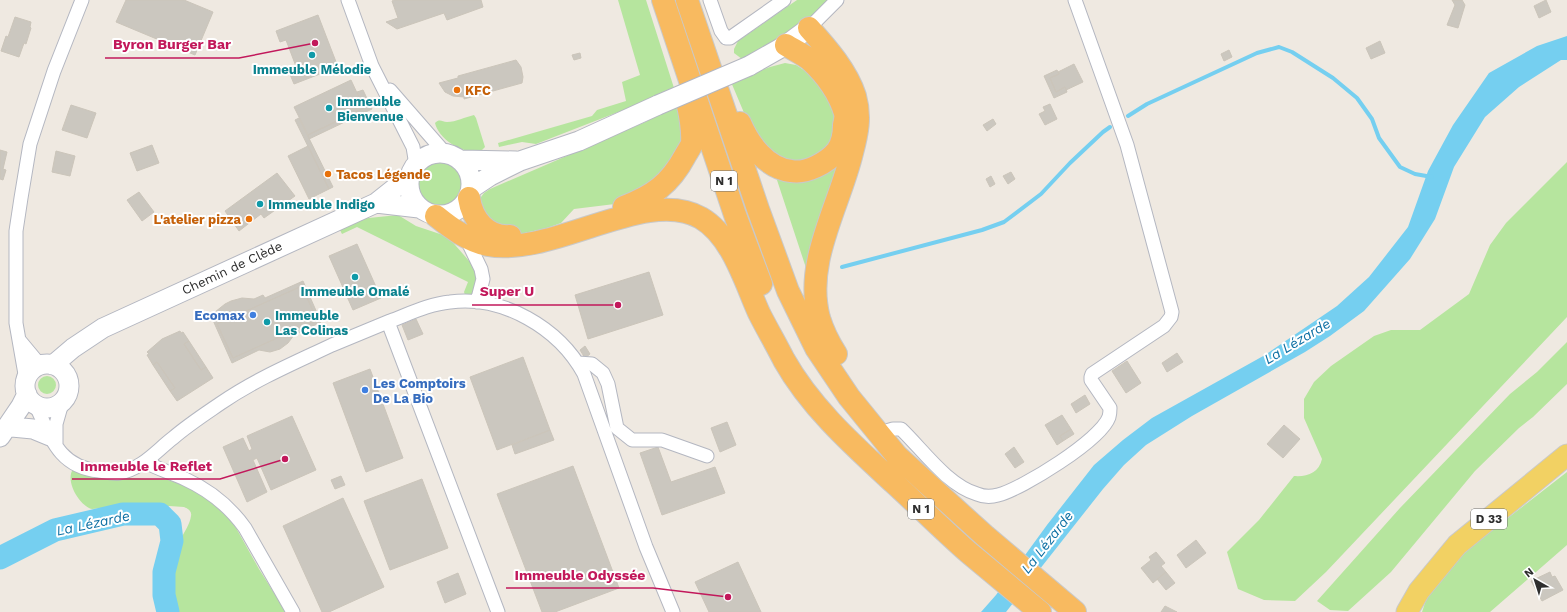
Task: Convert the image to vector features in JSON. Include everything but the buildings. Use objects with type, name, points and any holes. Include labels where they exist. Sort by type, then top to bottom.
[{"type":"highway","points":[[470,193],[470,209],[477,221],[487,230],[506,236],[528,235],[614,211],[645,199],[664,184],[678,170],[692,143],[689,111],[668,44],[658,0]]},
{"type":"highway","name":"N 1","points":[[663,0],[735,215],[760,284],[797,358],[822,400],[876,467],[967,551],[1040,612]]},
{"type":"highway","points":[[688,0],[742,127],[753,147],[776,166],[791,171],[804,170],[822,164],[837,151],[844,136],[845,114],[836,93],[823,75],[809,59],[786,46]]},
{"type":"highway","name":"N 1","points":[[688,0],[758,209],[788,291],[820,354],[849,397],[897,456],[984,535],[1068,605]]},
{"type":"highway","points":[[810,28],[836,61],[849,82],[855,98],[858,126],[850,162],[826,233],[817,267],[815,286],[816,303],[828,340],[897,456]]},
{"type":"highway","points":[[428,212],[454,231],[487,245],[498,246],[523,245],[548,240],[653,210],[671,209],[683,211],[701,218],[715,228],[730,249],[760,315],[782,356],[810,398],[840,432],[876,467]]},
{"type":"main road","points":[[376,203],[446,216],[456,212],[463,206],[470,193],[490,176],[520,161],[579,141],[749,66],[786,46],[810,28]]},
{"type":"main road","points":[[428,212],[413,201],[409,184],[413,170],[427,156],[436,153],[453,156],[520,161]]},
{"type":"main road","points":[[453,156],[467,167],[471,178],[470,193]]},
{"type":"main road","name":"Chemin de Clède","points":[[53,368],[90,336],[111,324],[376,203],[413,170]]},
{"type":"main road","points":[[53,368],[69,387],[67,395],[62,403],[52,408],[33,399],[31,371],[53,368]]},
{"type":"main road","points":[[5,433],[21,406],[33,399]]},
{"type":"main road","points":[[5,433],[33,429],[53,441]]},
{"type":"main road","name":"D 33","points":[[1407,612],[1419,591],[1457,545],[1567,455]]},
{"type":"street","points":[[82,0],[54,71],[30,144],[16,231],[15,285],[17,338],[33,399],[53,441],[67,460],[76,466],[90,470],[118,473],[136,467],[145,462],[173,437],[242,389],[279,369],[350,337],[430,306],[450,302],[477,302],[495,305],[522,315],[549,332],[578,363],[587,382],[646,547],[673,612]]},
{"type":"street","points":[[348,0],[372,66],[413,147],[413,170]]},
{"type":"street","points":[[710,0],[721,31],[726,38],[730,38],[784,0]]},
{"type":"street","points":[[810,28],[837,0]]},
{"type":"street","points":[[883,432],[893,429],[901,429],[940,470],[960,486],[977,494],[988,497],[999,495],[1026,483],[1090,440],[1098,432],[1109,417],[1110,408],[1091,380],[1092,374],[1164,326],[1171,317],[1172,312],[1127,145],[1075,0]]},
{"type":"street","points":[[372,66],[382,81],[453,156]]},
{"type":"street","points":[[465,236],[481,269],[482,279],[477,302]]},
{"type":"street","points":[[388,322],[498,612]]},
{"type":"street","points":[[17,338],[53,368]]},
{"type":"street","points":[[578,363],[592,364],[603,373],[608,384],[617,428],[632,440],[662,440],[707,456]]},
{"type":"street","points":[[53,441],[62,403]]},
{"type":"street","points":[[145,462],[186,479],[204,489],[236,516],[245,528],[293,612]]},
{"type":"green space","points":[[618,0],[646,0],[674,88],[644,102],[536,144],[522,142],[499,147],[498,143],[592,116],[597,110],[626,101],[622,82],[640,75]]},
{"type":"green space","points":[[797,0],[828,0],[819,10],[784,40],[742,59],[734,53],[734,49],[738,41]]},
{"type":"green space","points":[[785,63],[796,65],[818,79],[837,115],[832,142],[818,156],[787,164],[753,134],[731,82],[770,67]]},
{"type":"green space","points":[[682,104],[684,137],[670,171],[623,203],[574,209],[561,223],[525,233],[510,233],[494,229],[478,201],[484,193],[490,189],[643,123]]},
{"type":"green space","points":[[474,115],[485,147],[480,152],[466,151],[453,145],[441,135],[435,123],[440,120],[447,122],[454,121]]},
{"type":"green space","points":[[440,162],[449,164],[457,169],[462,177],[464,186],[462,195],[457,203],[449,208],[440,210],[431,208],[423,203],[418,195],[416,186],[418,177],[423,169],[431,164]]},
{"type":"green space","points":[[1567,162],[1567,317],[1326,572],[1295,601],[1264,600],[1238,589],[1227,552],[1259,520],[1294,476],[1303,476],[1312,473],[1318,468],[1322,459],[1304,418],[1304,399],[1314,382],[1331,366],[1374,336],[1391,330],[1420,330],[1469,294],[1490,245],[1506,223]]},
{"type":"green space","points":[[842,163],[809,277],[776,177],[811,180],[818,178]]},
{"type":"green space","points":[[398,215],[416,226],[449,238],[470,262],[478,274],[473,295],[465,295],[464,292],[468,282],[357,227],[342,234],[339,228],[359,219]]},
{"type":"green space","points":[[1567,342],[1567,384],[1475,471],[1391,572],[1348,611],[1330,610],[1317,601],[1400,508],[1510,394],[1537,372]]},
{"type":"green space","points":[[47,376],[53,379],[56,385],[53,391],[47,394],[41,391],[38,385],[41,379]]},
{"type":"green space","points":[[75,470],[92,476],[168,480],[187,486],[201,494],[224,511],[235,526],[259,569],[286,612],[174,612],[171,584],[173,566],[181,539],[190,519],[190,511],[184,507],[140,504],[92,509],[87,507],[75,493],[71,482],[71,476],[72,471]]},
{"type":"green space","points":[[1567,472],[1567,545],[1490,612],[1422,612],[1427,597],[1463,553]]},
{"type":"water","points":[[1567,36],[1567,60],[1561,60],[1519,87],[1485,117],[1454,167],[1435,219],[1410,259],[1364,311],[1305,352],[1192,416],[1146,445],[1124,465],[1103,489],[1006,612],[981,612],[996,595],[1047,525],[1094,465],[1152,418],[1265,355],[1337,306],[1369,277],[1408,227],[1428,171],[1453,125],[1489,73],[1537,46]]},
{"type":"waterway","points":[[1128,116],[1147,104],[1257,53],[1279,47],[1292,52],[1333,78],[1357,98],[1372,119],[1379,138],[1400,167],[1415,174],[1432,177]]},
{"type":"waterway","points":[[842,267],[982,230],[1004,222],[1041,194],[1070,163],[1110,127]]},
{"type":"waterway","name":"La Lézarde","points":[[0,558],[55,530],[123,514],[160,514],[170,524],[172,541],[164,572],[164,595],[168,612]]},
{"type":"place","name":"Byron Burger Bar","points":[[315,43]]},
{"type":"place","name":"Immeuble Mélodie","points":[[312,55]]},
{"type":"place","name":"KFC","points":[[457,90]]},
{"type":"place","name":"Immeuble Bienvenue","points":[[329,108]]},
{"type":"place","name":"Tacos Légende","points":[[328,174]]},
{"type":"place","name":"Immeuble Indigo","points":[[260,204]]},
{"type":"place","name":"L'atelier pizza","points":[[249,219]]},
{"type":"place","name":"Immeuble Omalé","points":[[355,277]]},
{"type":"place","name":"Super U","points":[[618,305]]},
{"type":"place","name":"Ecomax","points":[[253,315]]},
{"type":"place","name":"Immeuble Las Colinas","points":[[267,322]]},
{"type":"place","name":"Les Comptoirs De La Bio","points":[[365,390]]},
{"type":"place","name":"Immeuble le Reflet","points":[[285,459]]},
{"type":"place","name":"Immeuble Odyssée","points":[[728,597]]}]
